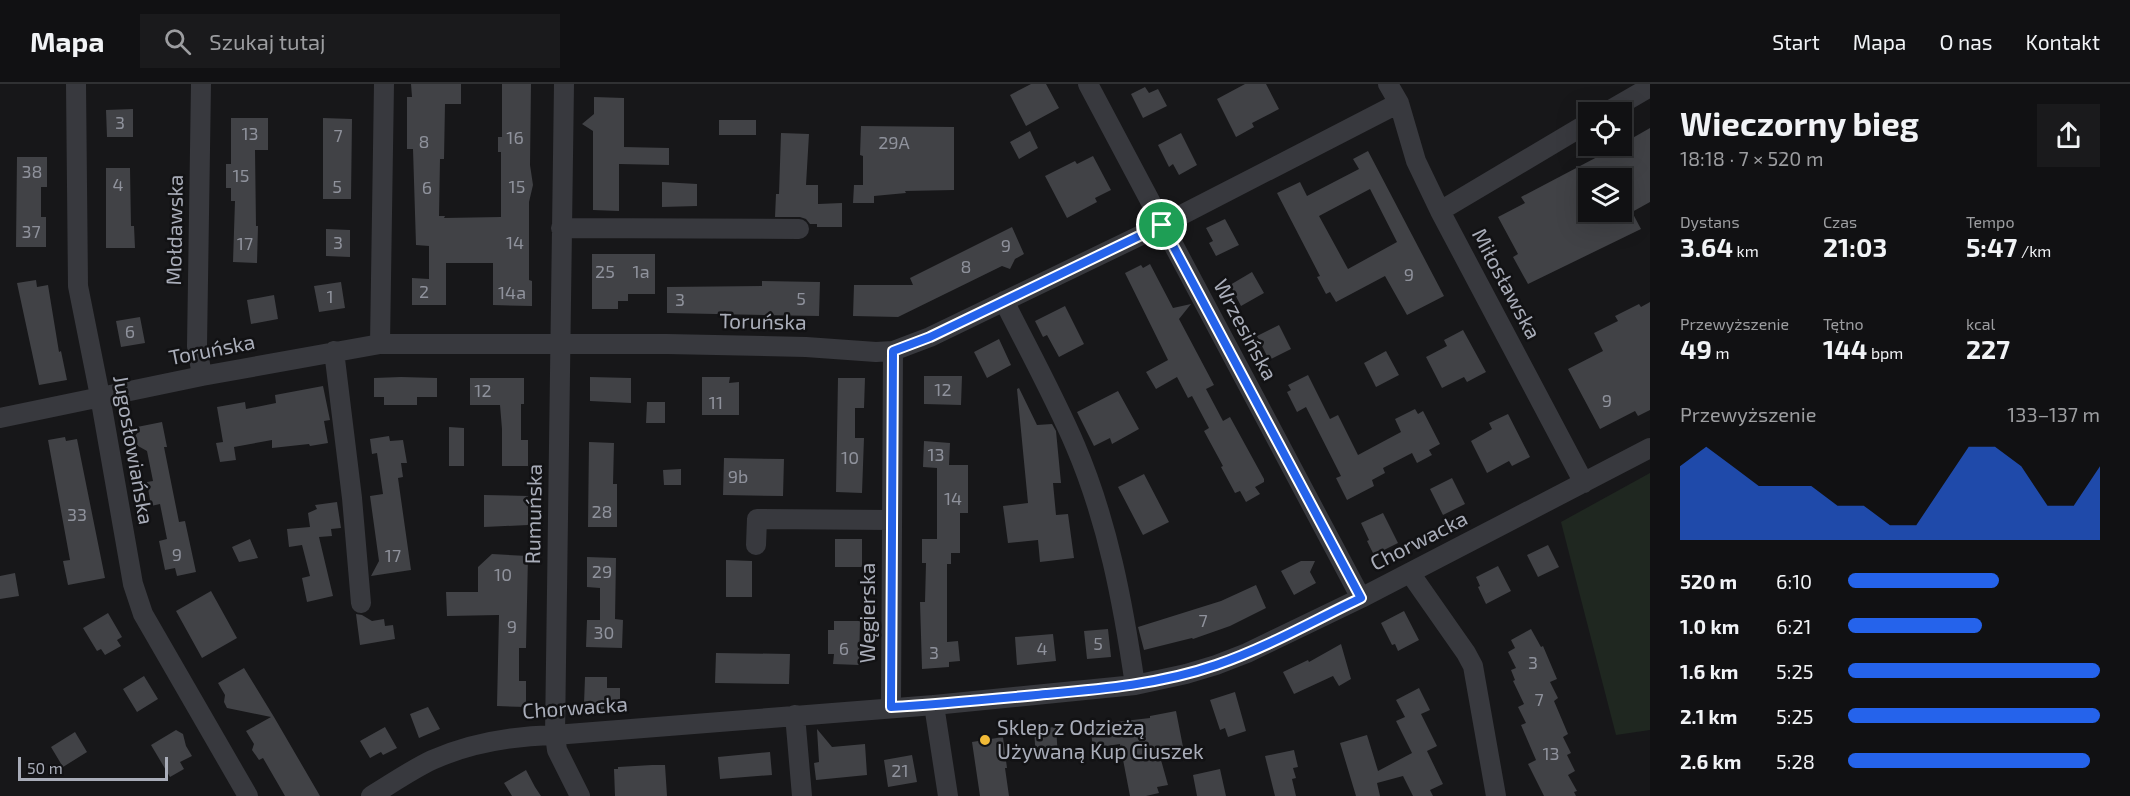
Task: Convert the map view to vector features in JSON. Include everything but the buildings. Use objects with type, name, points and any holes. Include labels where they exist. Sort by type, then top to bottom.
[{"type":"street","name":"Jugosłowiańska","points":[[76,84],[78,286],[133,584],[143,614],[248,796]]},
{"type":"street","name":"Mołdawska","points":[[201,84],[197,346],[202,376]]},
{"type":"street","points":[[381,344],[384,84]]},
{"type":"street","name":"Rumuńska","points":[[564,84],[555,735],[557,750],[580,796]]},
{"type":"street","name":"Wrzesińska","points":[[1088,84],[1361,598]]},
{"type":"street","name":"Miłosławska","points":[[1388,84],[1399,103],[1416,161],[1440,211],[1584,483]]},
{"type":"street","points":[[1624,102],[1650,87]]},
{"type":"street","points":[[1162,225],[1399,103]]},
{"type":"street","points":[[1440,211],[1578,129]]},
{"type":"street","name":"Toruńska","points":[[0,418],[202,376],[381,344],[560,343],[806,347],[893,351],[930,337],[1162,225]]},
{"type":"street","points":[[561,228],[799,229]]},
{"type":"street","points":[[1004,301],[1075,445],[1093,492],[1117,575],[1135,685]]},
{"type":"street","points":[[334,351],[352,498],[361,603]]},
{"type":"street","name":"Węgierska","points":[[891,707],[893,351]]},
{"type":"street","name":"Chorwacka","points":[[371,796],[430,761],[486,742],[516,736],[555,735],[934,705],[1135,685],[1216,665],[1247,653],[1361,598],[1650,448]]},
{"type":"street","points":[[756,545],[757,519],[892,520]]},
{"type":"street","points":[[1410,573],[1473,666],[1496,796]]},
{"type":"street","points":[[934,705],[948,796]]},
{"type":"street","points":[[795,715],[802,796]]},
{"type":"shaded area","points":[[1650,473],[1650,730],[1616,735],[1561,522]]},
{"type":"place","name":"Sklep z Odzieżą Używaną Kup Ciuszek","points":[[985,740]]},
{"type":"route","points":[[1162,225],[1361,598],[1247,653],[1186,674],[1135,685],[934,705],[891,707],[893,351],[930,337],[1162,225]]}]
